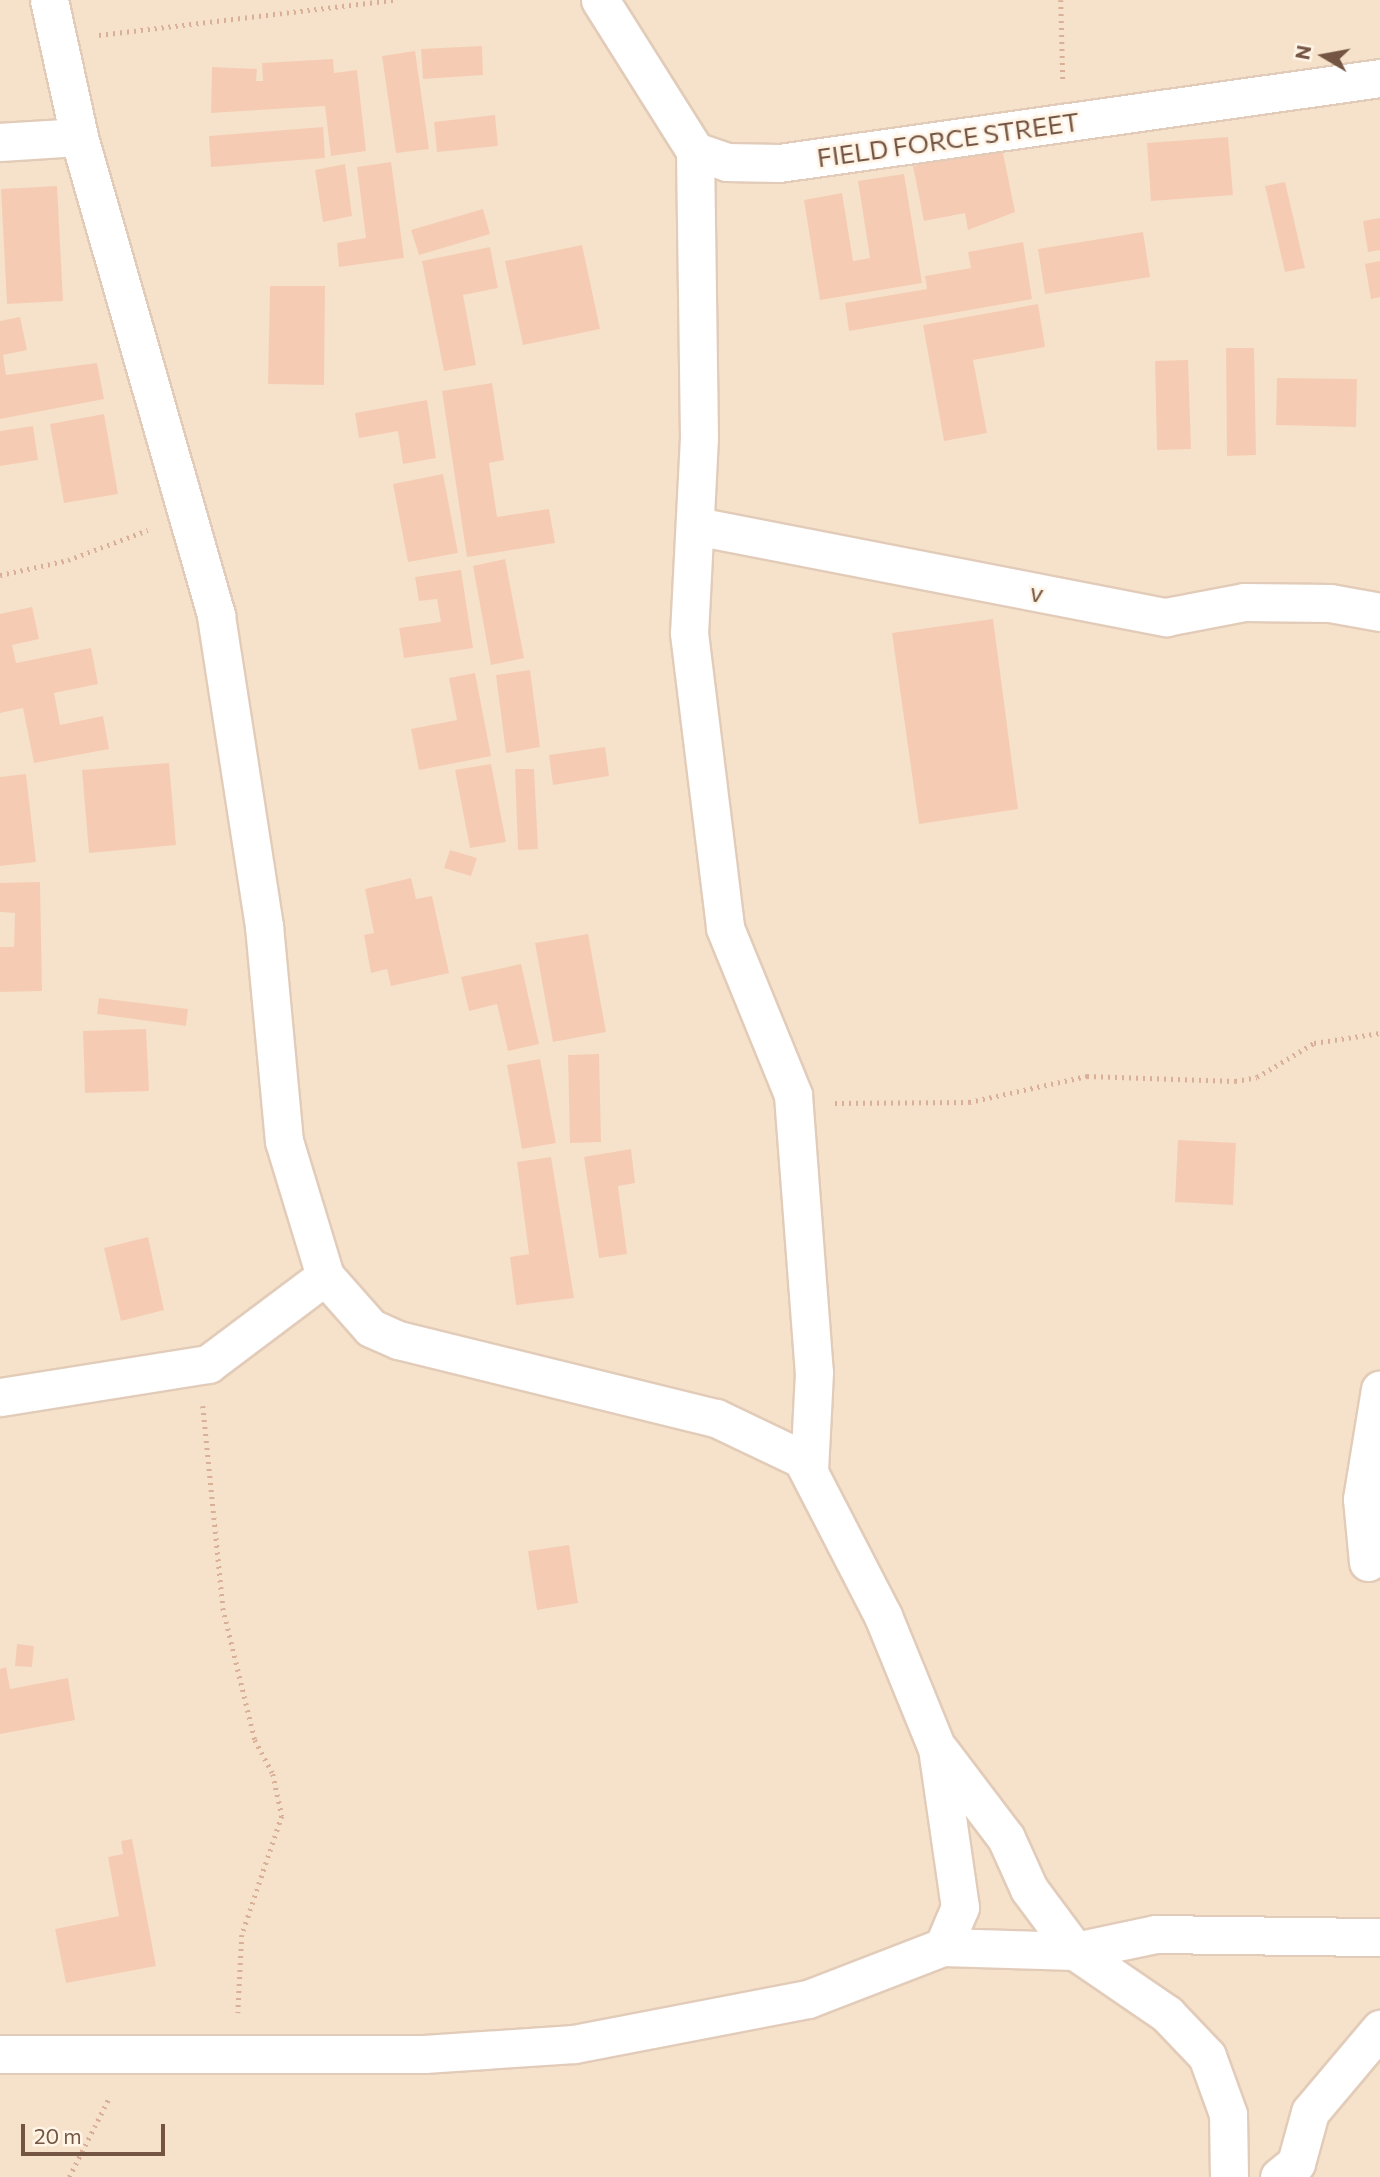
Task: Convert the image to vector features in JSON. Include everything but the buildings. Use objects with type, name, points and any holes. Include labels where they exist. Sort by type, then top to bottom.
[{"type":"street","points":[[48,0],[79,137],[216,615],[264,926],[284,1140],[325,1276],[371,1328],[398,1340],[716,1418],[761,1434],[802,1459],[883,1616],[937,1748],[960,1907],[943,1947]]},
{"type":"street","points":[[600,0],[695,151],[695,526],[689,633],[725,928],[793,1095],[814,1372],[809,1471]]},
{"type":"street","name":"FIELD FORCE STREET","points":[[695,151],[727,162],[779,163],[1380,78]]},
{"type":"street","points":[[0,142],[79,137]]},
{"type":"street","name":"v","points":[[695,526],[1166,617],[1244,602],[1330,603],[1380,612]]},
{"type":"street","points":[[0,1397],[208,1364],[325,1276]]},
{"type":"street","points":[[1367,1562],[1362,1499],[1380,1389]]},
{"type":"street","points":[[937,1748],[1006,1838],[1029,1889],[1074,1951],[1167,2014],[1207,2056],[1228,2114],[1229,2177]]},
{"type":"street","points":[[0,2054],[238,2056],[574,2044],[808,1998],[943,1947],[1074,1951],[1156,1934],[1380,1937]]},
{"type":"street","points":[[1279,2177],[1296,2163],[1310,2112],[1380,2029]]},
{"type":"path","points":[[55,40],[393,0]]},
{"type":"path","points":[[1061,0],[1064,122]]},
{"type":"path","points":[[0,575],[68,560],[188,516]]},
{"type":"path","points":[[793,1095],[922,1106],[1087,1076],[1235,1082],[1257,1077],[1314,1043],[1380,1033]]},
{"type":"path","points":[[208,1364],[203,1407],[223,1608],[255,1740],[274,1774],[282,1816],[242,1935],[238,2056]]},
{"type":"path","points":[[69,2177],[130,2057]]},
{"type":"shaded area","points":[[0,0],[1380,0],[1380,2177],[0,2177]]}]
